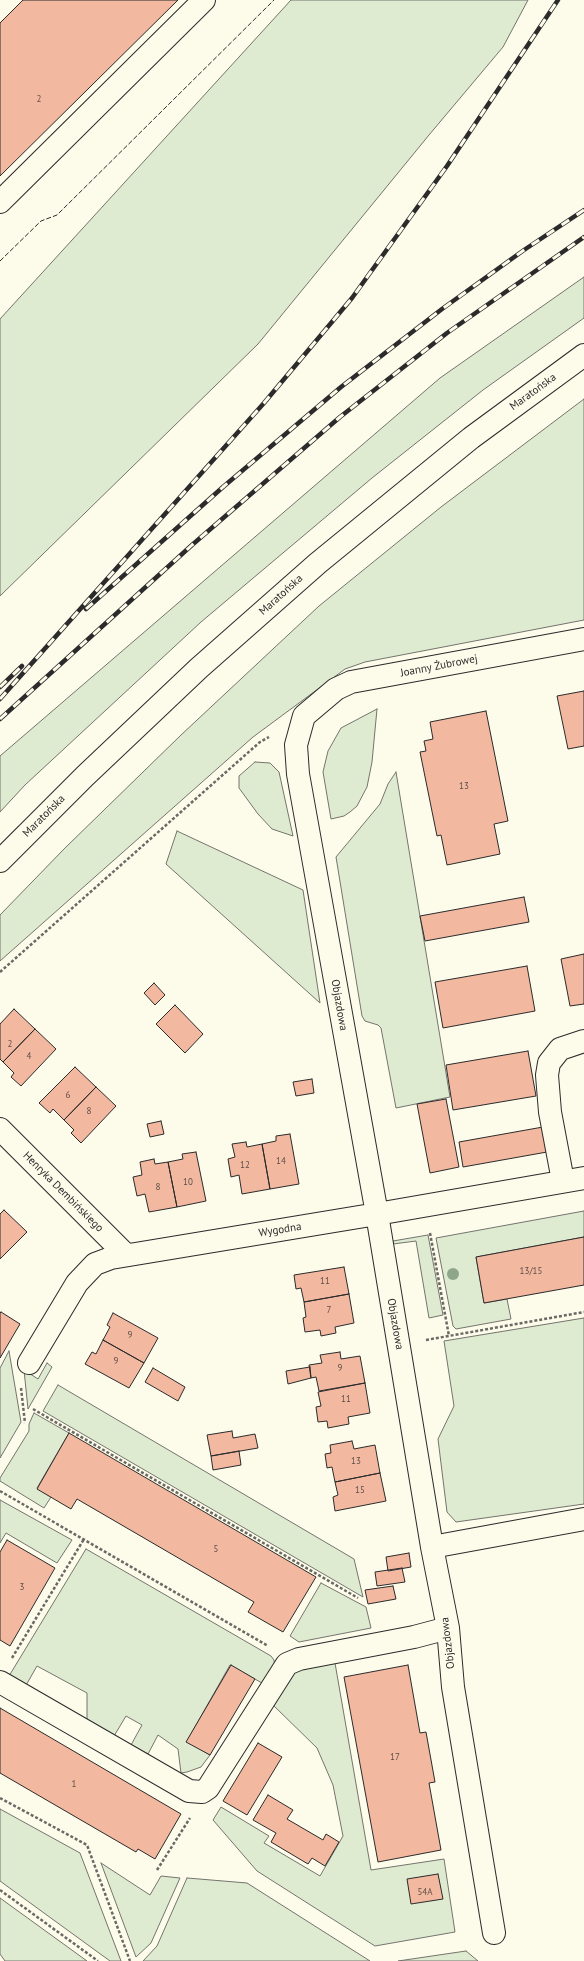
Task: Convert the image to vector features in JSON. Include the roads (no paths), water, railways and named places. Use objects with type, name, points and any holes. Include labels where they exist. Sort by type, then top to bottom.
[{"type":"street","points":[[0,202],[204,0]]},
{"type":"street","name":"Maratońska","points":[[0,861],[85,776],[199,668],[318,563],[471,438],[584,355]]},
{"type":"street","name":"Joanny Żubrowej","points":[[304,716],[336,689],[352,682],[584,639]]},
{"type":"street","name":"Objazdowa","points":[[304,716],[296,745],[298,774],[377,1214],[432,1547],[448,1628],[453,1687],[494,1933]]},
{"type":"street","points":[[563,1181],[550,1112],[547,1075],[549,1063],[560,1049],[584,1041]]},
{"type":"street","name":"Henryka Dembińskiego","points":[[0,1129],[126,1255]]},
{"type":"street","name":"Wygodna","points":[[29,1363],[77,1283],[94,1264],[111,1258],[584,1178]]},
{"type":"street","points":[[432,1547],[584,1519]]},
{"type":"street","points":[[4,1673],[189,1791],[199,1792],[208,1788],[283,1670],[287,1664],[293,1660],[414,1637],[448,1628]]},
{"type":"railway","points":[[0,699],[264,403],[352,298],[447,166],[558,0]]},
{"type":"railway","points":[[86,609],[223,487],[341,387],[442,309],[524,250],[584,210]]},
{"type":"railway","points":[[0,719],[192,545],[340,417],[447,333],[584,237]]},
{"type":"railway","points":[[0,687],[22,666]]}]
